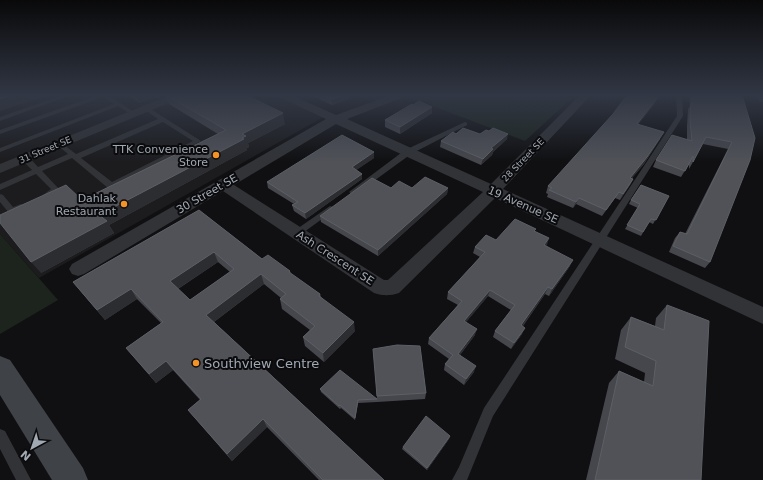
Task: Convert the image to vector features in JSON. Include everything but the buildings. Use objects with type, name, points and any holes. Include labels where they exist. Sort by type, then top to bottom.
[{"type":"main road","points":[[0,369],[71,480]]},
{"type":"street","name":"31 Street SE","points":[[0,169],[126,117]]},
{"type":"street","name":"19 Avenue SE","points":[[332,117],[762,313]]},
{"type":"street","name":"30 Street SE","points":[[78,269],[340,117]]},
{"type":"street","name":"28 Street SE","points":[[493,191],[564,117]]},
{"type":"street","name":"Ash Crescent SE","points":[[223,184],[381,288],[392,288],[493,191]]},
{"type":"lane","points":[[0,132],[41,117]]},
{"type":"lane","points":[[0,150],[84,117]]},
{"type":"lane","points":[[459,480],[464,472],[488,412],[679,117]]},
{"type":"lane","points":[[0,187],[75,156],[163,119],[198,141],[111,186],[75,156],[60,144]]},
{"type":"lane","points":[[297,233],[408,152],[465,124]]},
{"type":"lane","points":[[0,197],[12,211],[56,190],[25,158]]},
{"type":"lane","points":[[0,436],[24,480]]},
{"type":"shaded area","points":[[0,117],[323,117],[39,278],[0,234]]},
{"type":"shaded area","points":[[463,117],[551,117],[525,141]]},
{"type":"shaded area","points":[[0,234],[58,300],[0,334]]},
{"type":"place","name":"TTK Convenience Store","points":[[216,155]]},
{"type":"place","name":"Dahlak Restaurant","points":[[124,204]]},
{"type":"place","name":"Southview Centre","points":[[196,363]]}]
